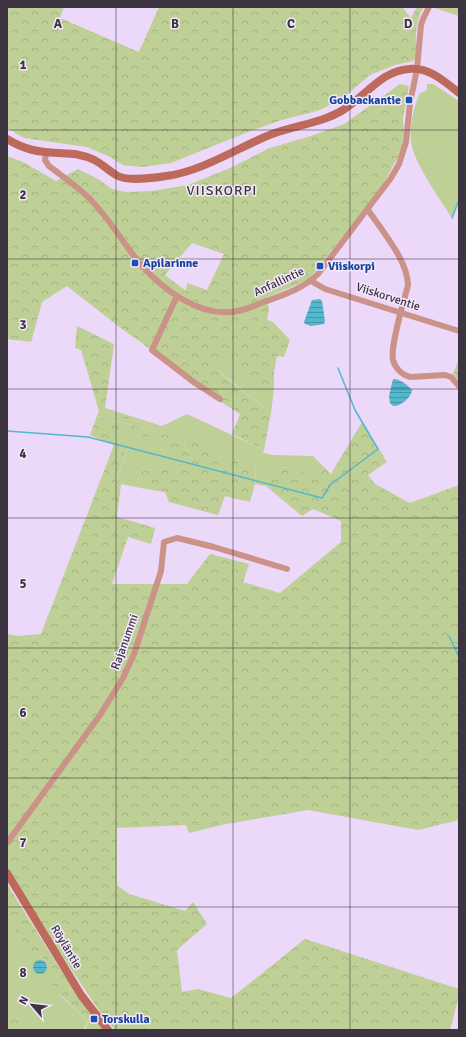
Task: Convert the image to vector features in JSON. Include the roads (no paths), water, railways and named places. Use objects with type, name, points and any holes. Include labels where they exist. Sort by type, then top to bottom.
[{"type":"street","name":"Anfallintie","points":[[46,152],[45,160],[49,166],[89,198],[110,222],[145,269],[177,296],[190,304],[215,312],[231,312],[245,309],[270,300],[301,287],[311,281],[318,274],[368,210],[399,164],[403,152],[410,103],[417,69],[421,26],[429,7]]},
{"type":"street","points":[[7,139],[29,150],[78,154],[90,157],[102,164],[115,175],[124,178],[167,176],[177,174],[216,160],[274,133],[327,118],[343,110],[383,77],[395,71],[417,69],[430,72],[459,93]]},
{"type":"street","points":[[368,210],[387,238],[406,272],[408,285],[392,352],[395,365],[406,376],[445,375],[451,378],[459,386]]},
{"type":"street","name":"Viiskorventie","points":[[311,281],[325,289],[459,331]]},
{"type":"street","points":[[177,296],[152,350],[195,384],[220,399]]},
{"type":"street","name":"Rajanummi","points":[[7,843],[100,715],[123,678],[134,654],[161,571],[164,542],[177,538],[214,547],[287,569]]},
{"type":"street","name":"Röyläntie","points":[[7,873],[81,995],[108,1030]]},
{"type":"water","points":[[320,299],[322,301],[325,321],[324,324],[311,326],[305,324],[304,322],[312,300]]},
{"type":"water","points":[[393,379],[401,381],[412,390],[410,396],[405,401],[396,406],[393,406],[390,403],[389,396]]},
{"type":"water","points":[[40,960],[45,962],[47,967],[45,972],[40,974],[35,972],[33,967],[35,962]]},
{"type":"waterway","points":[[452,218],[459,200]]},
{"type":"waterway","points":[[7,431],[88,437],[322,498],[330,485],[378,449],[355,410],[338,368]]},
{"type":"waterway","points":[[449,636],[459,657]]},
{"type":"place","name":"Gobbackantie","points":[[409,100]]},
{"type":"place","name":"Apilarinne","points":[[135,263]]},
{"type":"place","name":"Viiskorpi","points":[[320,266]]},
{"type":"place","name":"Torskulla","points":[[94,1019]]},
{"type":"district","name":"VIISKORPI","points":[[222,190]]}]
